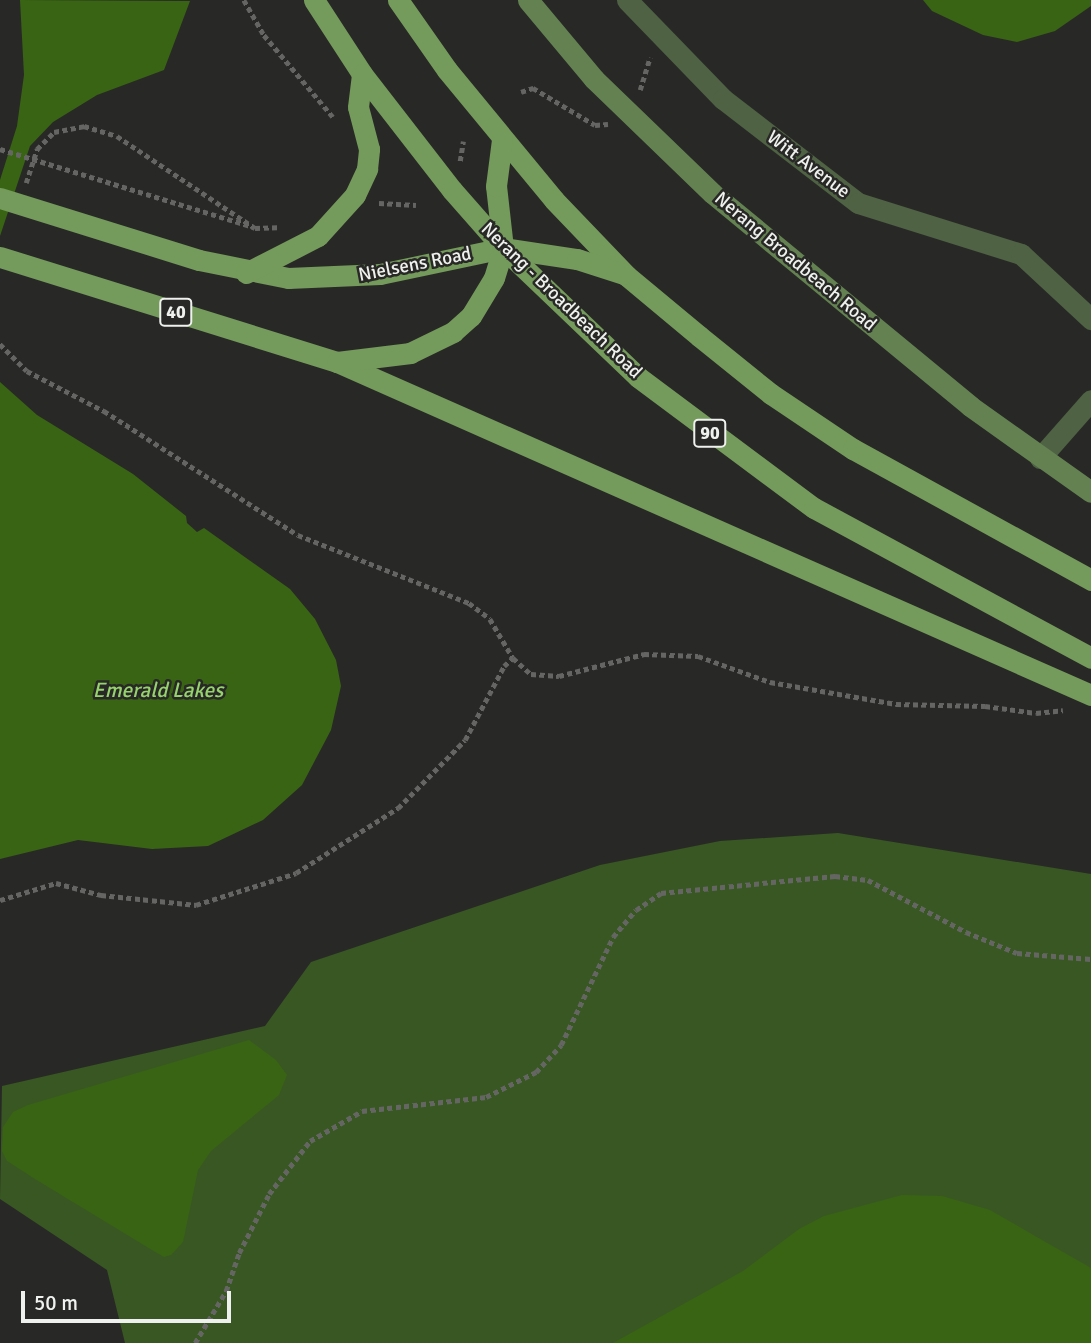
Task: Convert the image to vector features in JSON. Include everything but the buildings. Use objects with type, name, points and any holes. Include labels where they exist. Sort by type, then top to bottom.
[{"type":"main road","name":"Nerang - Broadbeach Road","points":[[314,0],[362,74],[503,248],[638,377],[793,494],[1091,658]]},
{"type":"main road","points":[[398,0],[502,140],[627,276],[771,394],[853,449],[1091,580]]},
{"type":"main road","points":[[246,273],[318,236],[355,195],[367,169],[369,149],[358,107],[362,74]]},
{"type":"main road","name":"40","points":[[8,259],[337,362],[410,354],[453,332],[484,298],[503,248],[496,186],[502,140]]},
{"type":"main road","name":"Nielsens Road","points":[[0,198],[27,197],[246,273],[332,279],[380,274],[503,248],[577,259],[627,276]]},
{"type":"main road","points":[[337,362],[379,385],[489,426],[1091,695]]},
{"type":"street","name":"Nerang Broadbeach Road","points":[[528,0],[594,79],[712,194],[902,352],[1040,458],[1091,492]]},
{"type":"street","name":"Witt Avenue","points":[[627,0],[662,40],[723,99],[858,203],[1021,254],[1091,320]]},
{"type":"street","points":[[1040,458],[1091,400]]},
{"type":"path","points":[[244,0],[264,35],[330,108],[338,129]]},
{"type":"path","points":[[636,98],[648,62],[662,40]]},
{"type":"path","points":[[521,92],[533,88],[595,125],[609,123]]},
{"type":"path","points":[[27,197],[37,149],[54,132],[84,127],[117,136],[256,228]]},
{"type":"path","points":[[459,169],[463,142]]},
{"type":"path","points":[[0,149],[256,228],[285,224]]},
{"type":"path","points":[[367,202],[416,205]]},
{"type":"path","points":[[0,344],[27,371],[104,411],[298,535],[469,603],[490,620],[513,658],[531,674],[559,676],[644,654],[698,656],[770,682],[896,704],[985,706],[1036,713],[1073,709]]},
{"type":"path","points":[[0,900],[56,883],[101,895],[196,905],[296,873],[398,808],[465,740],[504,666],[513,658]]},
{"type":"path","points":[[195,1343],[226,1291],[239,1253],[269,1194],[310,1141],[362,1111],[486,1097],[536,1072],[561,1045],[613,937],[636,910],[661,894],[835,876],[868,880],[966,933],[1017,953],[1057,960],[1091,959]]},
{"type":"shaded area","points":[[838,833],[1091,874],[1091,1343],[125,1343],[107,1270],[0,1199],[2,1086],[265,1026],[311,962],[600,865],[720,841]]},
{"type":"water","points":[[20,0],[190,1],[164,70],[97,95],[53,122],[30,146],[0,236],[0,180],[17,126],[24,75]]},
{"type":"water","points":[[923,0],[1091,0],[1091,6],[1055,31],[1017,42],[983,35],[932,11]]},
{"type":"water","name":"Emerald Lakes","points":[[0,382],[37,415],[133,474],[186,516],[187,523],[197,532],[204,528],[290,589],[315,619],[336,660],[341,686],[331,730],[302,785],[263,820],[208,846],[152,849],[78,840],[0,859]]},
{"type":"water","points":[[249,1040],[276,1060],[287,1075],[279,1095],[211,1151],[198,1170],[183,1242],[171,1255],[164,1257],[35,1179],[7,1161],[2,1151],[3,1127],[13,1112],[28,1105]]},
{"type":"water","points":[[902,1195],[942,1196],[990,1210],[1091,1268],[1091,1343],[613,1343],[743,1271],[799,1229],[824,1216]]}]
